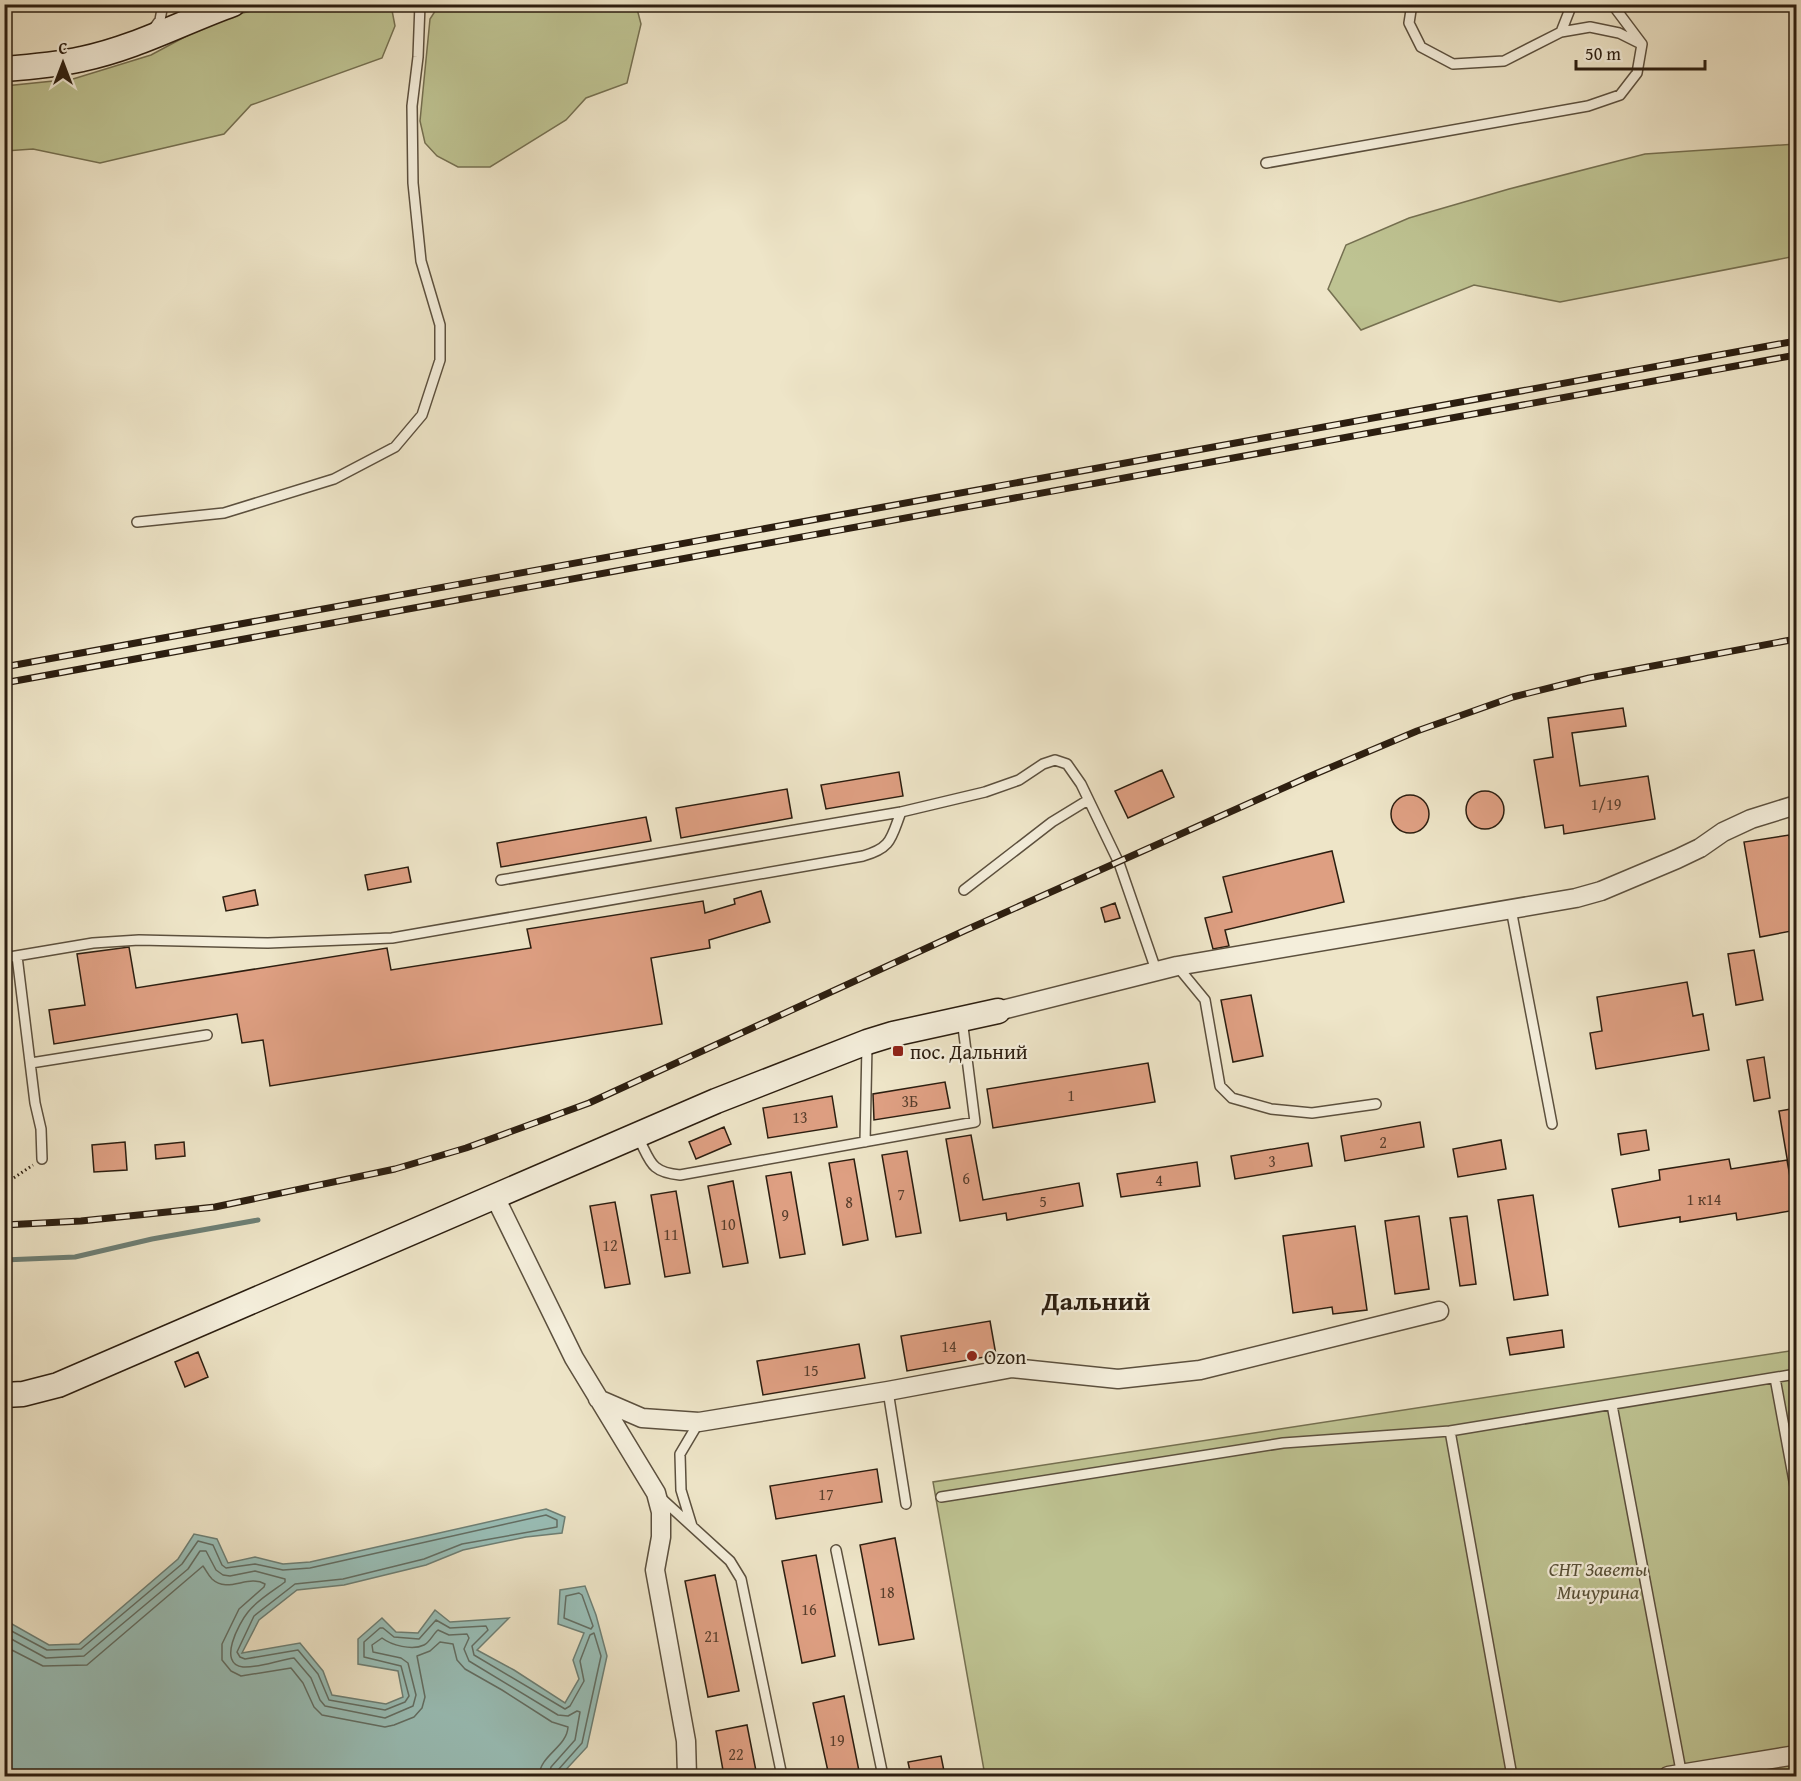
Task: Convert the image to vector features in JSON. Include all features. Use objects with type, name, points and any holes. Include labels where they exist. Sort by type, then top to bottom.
[{"type":"street","points":[[4,69],[84,59],[148,38],[233,4]]},
{"type":"street","points":[[4,1395],[23,1394],[58,1385],[716,1101],[867,1042],[1156,970],[1576,898],[1601,891],[1684,856],[1723,832],[1751,819],[1797,805]]},
{"type":"street","points":[[495,1197],[574,1358],[656,1493],[661,1512],[661,1537],[655,1570],[686,1741],[687,1776]]},
{"type":"street","points":[[598,1400],[642,1418],[699,1422],[1012,1368],[1118,1379],[1200,1370],[1439,1311]]},
{"type":"street","points":[[1677,1776],[1797,1755]]},
{"type":"lane","points":[[148,38],[160,20],[163,4]]},
{"type":"lane","points":[[137,522],[224,513],[334,479],[395,447],[422,415],[440,360],[440,325],[421,261],[413,183],[412,106],[418,57],[420,4]]},
{"type":"lane","points":[[1412,4],[1409,23],[1421,47],[1453,64],[1504,61],[1561,32],[1590,27],[1618,33],[1642,44]]},
{"type":"lane","points":[[1561,32],[1572,4]]},
{"type":"lane","points":[[1266,163],[1588,106],[1620,95],[1637,73],[1642,44],[1612,4]]},
{"type":"lane","points":[[501,880],[901,812],[985,792],[1019,780],[1043,764],[1055,760],[1067,764],[1076,775],[1119,862],[1156,970]]},
{"type":"lane","points":[[964,890],[1052,822],[1088,800]]},
{"type":"lane","points":[[4,958],[93,943],[139,940],[268,943],[392,938],[863,856],[880,851],[888,844],[901,812]]},
{"type":"lane","points":[[1511,909],[1552,1124]]},
{"type":"lane","points":[[17,956],[41,1129],[42,1159]]},
{"type":"lane","points":[[1177,966],[1205,1000],[1221,1086],[1232,1098],[1271,1109],[1312,1113],[1376,1104]]},
{"type":"lane","points":[[637,1135],[652,1164],[662,1173],[680,1175],[975,1122],[962,1019]]},
{"type":"lane","points":[[31,1063],[207,1035]]},
{"type":"lane","points":[[865,1142],[867,1042]]},
{"type":"lane","points":[[941,1497],[1283,1443],[1450,1431],[1797,1374]]},
{"type":"lane","points":[[1775,1378],[1797,1492]]},
{"type":"lane","points":[[888,1391],[906,1504]]},
{"type":"lane","points":[[1612,1405],[1677,1776]]},
{"type":"lane","points":[[692,1526],[681,1490],[680,1454],[699,1422]]},
{"type":"lane","points":[[1450,1431],[1512,1776]]},
{"type":"lane","points":[[656,1493],[730,1561],[741,1579],[782,1776]]},
{"type":"lane","points":[[837,1550],[883,1776]]},
{"type":"path","points":[[4,1232],[6,1183],[42,1159]]},
{"type":"green space","points":[[279,5],[391,5],[395,26],[382,58],[251,105],[224,134],[100,163],[33,149],[5,151],[5,86],[73,79],[151,55],[220,18]]},
{"type":"green space","points":[[439,5],[636,5],[641,24],[627,83],[586,98],[566,120],[490,167],[458,167],[437,156],[425,143],[420,121],[430,19]]},
{"type":"green space","points":[[1796,144],[1796,256],[1560,302],[1474,285],[1361,330],[1328,289],[1346,245],[1409,218],[1509,189],[1645,154]]},
{"type":"green space","name":"СНТ Заветы Мичурина","points":[[1796,1350],[1796,1776],[985,1776],[933,1482]]},
{"type":"water","points":[[546,1509],[565,1517],[562,1533],[526,1537],[463,1550],[426,1565],[344,1585],[297,1590],[259,1620],[242,1653],[300,1643],[323,1671],[332,1695],[386,1704],[403,1697],[398,1671],[358,1664],[358,1639],[382,1618],[396,1632],[418,1633],[435,1610],[450,1622],[509,1618],[477,1650],[514,1670],[565,1703],[579,1679],[573,1660],[584,1633],[558,1624],[560,1590],[585,1586],[607,1656],[587,1747],[560,1776],[5,1776],[5,1620],[49,1645],[79,1644],[178,1559],[194,1534],[217,1539],[228,1563],[255,1557],[283,1564],[310,1562]]},
{"type":"building","points":[[1623,708],[1626,726],[1572,733],[1580,786],[1648,776],[1655,819],[1564,834],[1563,825],[1545,828],[1534,760],[1553,757],[1548,718]]},
{"type":"building","points":[[1162,770],[1174,797],[1128,818],[1115,791]]},
{"type":"building","points":[[899,772],[903,796],[826,809],[821,785]]},
{"type":"building","points":[[787,789],[792,818],[681,838],[676,808]]},
{"type":"building","points":[[1485,791],[1499,796],[1504,810],[1499,824],[1485,829],[1471,824],[1466,810],[1471,796]]},
{"type":"building","points":[[1410,795],[1424,800],[1429,814],[1424,828],[1410,833],[1396,828],[1391,814],[1396,800]]},
{"type":"building","points":[[646,817],[651,841],[501,867],[497,843]]},
{"type":"building","points":[[1789,835],[1797,877],[1797,930],[1760,937],[1744,842]]},
{"type":"building","points":[[1332,851],[1344,902],[1225,930],[1229,946],[1213,949],[1205,918],[1232,912],[1223,877]]},
{"type":"building","points":[[408,867],[411,882],[368,890],[365,875]]},
{"type":"building","points":[[255,890],[258,905],[226,911],[223,897]]},
{"type":"building","points":[[761,891],[770,922],[709,940],[710,948],[651,958],[662,1024],[270,1086],[263,1040],[242,1043],[237,1014],[54,1044],[49,1010],[85,1005],[77,954],[129,947],[136,988],[387,948],[391,970],[531,948],[527,929],[703,901],[705,913],[735,904],[734,899]]},
{"type":"building","points":[[1115,903],[1120,918],[1105,922],[1101,908]]},
{"type":"building","points":[[1754,950],[1763,1000],[1736,1005],[1728,954]]},
{"type":"building","points":[[1687,982],[1693,1016],[1703,1014],[1709,1050],[1596,1069],[1590,1033],[1602,1031],[1597,997]]},
{"type":"building","points":[[1251,995],[1263,1056],[1233,1062],[1221,1000]]},
{"type":"building","points":[[1764,1057],[1770,1098],[1754,1101],[1747,1060]]},
{"type":"building","points":[[1148,1063],[1155,1102],[993,1128],[987,1089]]},
{"type":"building","points":[[945,1082],[950,1108],[874,1120],[873,1094]]},
{"type":"building","points":[[832,1096],[837,1127],[768,1138],[763,1108]]},
{"type":"building","points":[[1797,1108],[1797,1169],[1789,1170],[1779,1111]]},
{"type":"building","points":[[1420,1122],[1424,1147],[1345,1161],[1341,1136]]},
{"type":"building","points":[[724,1127],[731,1144],[696,1159],[689,1142]]},
{"type":"building","points":[[1646,1130],[1649,1150],[1621,1155],[1618,1134]]},
{"type":"building","points":[[971,1135],[983,1200],[1079,1183],[1083,1206],[1007,1220],[1006,1213],[960,1221],[946,1139]]},
{"type":"building","points":[[1501,1140],[1506,1169],[1458,1177],[1453,1149]]},
{"type":"building","points":[[125,1142],[127,1170],[94,1172],[92,1145]]},
{"type":"building","points":[[184,1142],[185,1156],[156,1159],[155,1145]]},
{"type":"building","points":[[1308,1143],[1312,1166],[1235,1179],[1231,1156]]},
{"type":"building","points":[[907,1151],[921,1233],[896,1237],[882,1155]]},
{"type":"building","points":[[854,1159],[868,1240],[843,1245],[829,1163]]},
{"type":"building","points":[[1729,1159],[1731,1169],[1787,1160],[1796,1210],[1737,1220],[1736,1213],[1680,1222],[1680,1217],[1619,1227],[1612,1189],[1660,1180],[1659,1170]]},
{"type":"building","points":[[1197,1162],[1200,1186],[1121,1197],[1117,1174]]},
{"type":"building","points":[[791,1172],[805,1254],[780,1258],[766,1176]]},
{"type":"building","points":[[733,1181],[748,1263],[723,1267],[708,1186]]},
{"type":"building","points":[[676,1191],[690,1273],[665,1277],[651,1195]]},
{"type":"building","points":[[1533,1195],[1548,1295],[1514,1300],[1498,1200]]},
{"type":"building","points":[[615,1202],[630,1284],[605,1288],[590,1206]]},
{"type":"building","points":[[1419,1216],[1429,1289],[1395,1294],[1385,1221]]},
{"type":"building","points":[[1467,1216],[1476,1284],[1460,1286],[1450,1218]]},
{"type":"building","points":[[1355,1226],[1367,1310],[1333,1314],[1332,1307],[1293,1313],[1283,1236]]},
{"type":"building","points":[[990,1321],[996,1355],[907,1371],[901,1336]]},
{"type":"building","points":[[1562,1330],[1564,1347],[1510,1355],[1507,1338]]},
{"type":"building","points":[[859,1344],[865,1378],[763,1395],[757,1361]]},
{"type":"building","points":[[198,1352],[208,1377],[185,1387],[175,1362]]},
{"type":"building","points":[[877,1469],[882,1502],[776,1519],[770,1486]]},
{"type":"building","points":[[895,1538],[914,1639],[879,1645],[860,1545]]},
{"type":"building","points":[[816,1555],[835,1656],[802,1663],[782,1561]]},
{"type":"building","points":[[715,1575],[739,1691],[708,1697],[685,1581]]},
{"type":"building","points":[[844,1696],[860,1776],[829,1776],[813,1703]]},
{"type":"building","points":[[747,1725],[757,1776],[724,1776],[716,1731]]},
{"type":"building","points":[[941,1756],[945,1776],[911,1776],[908,1762]]},
{"type":"waterway","points":[[4,1260],[75,1257],[152,1239],[258,1220]]},
{"type":"railway","points":[[4,667],[1796,341]]},
{"type":"railway","points":[[4,683],[1796,355]]},
{"type":"railway","points":[[4,1225],[81,1221],[215,1207],[395,1169],[466,1148],[589,1103],[966,930],[1308,777],[1417,731],[1513,697],[1589,678],[1796,639]]},
{"type":"place","name":"пос. Дальний","points":[[898,1051]]},
{"type":"place","name":"Ozon","points":[[972,1356]]},
{"type":"district","name":"Дальний","points":[[1096,1300]]}]
